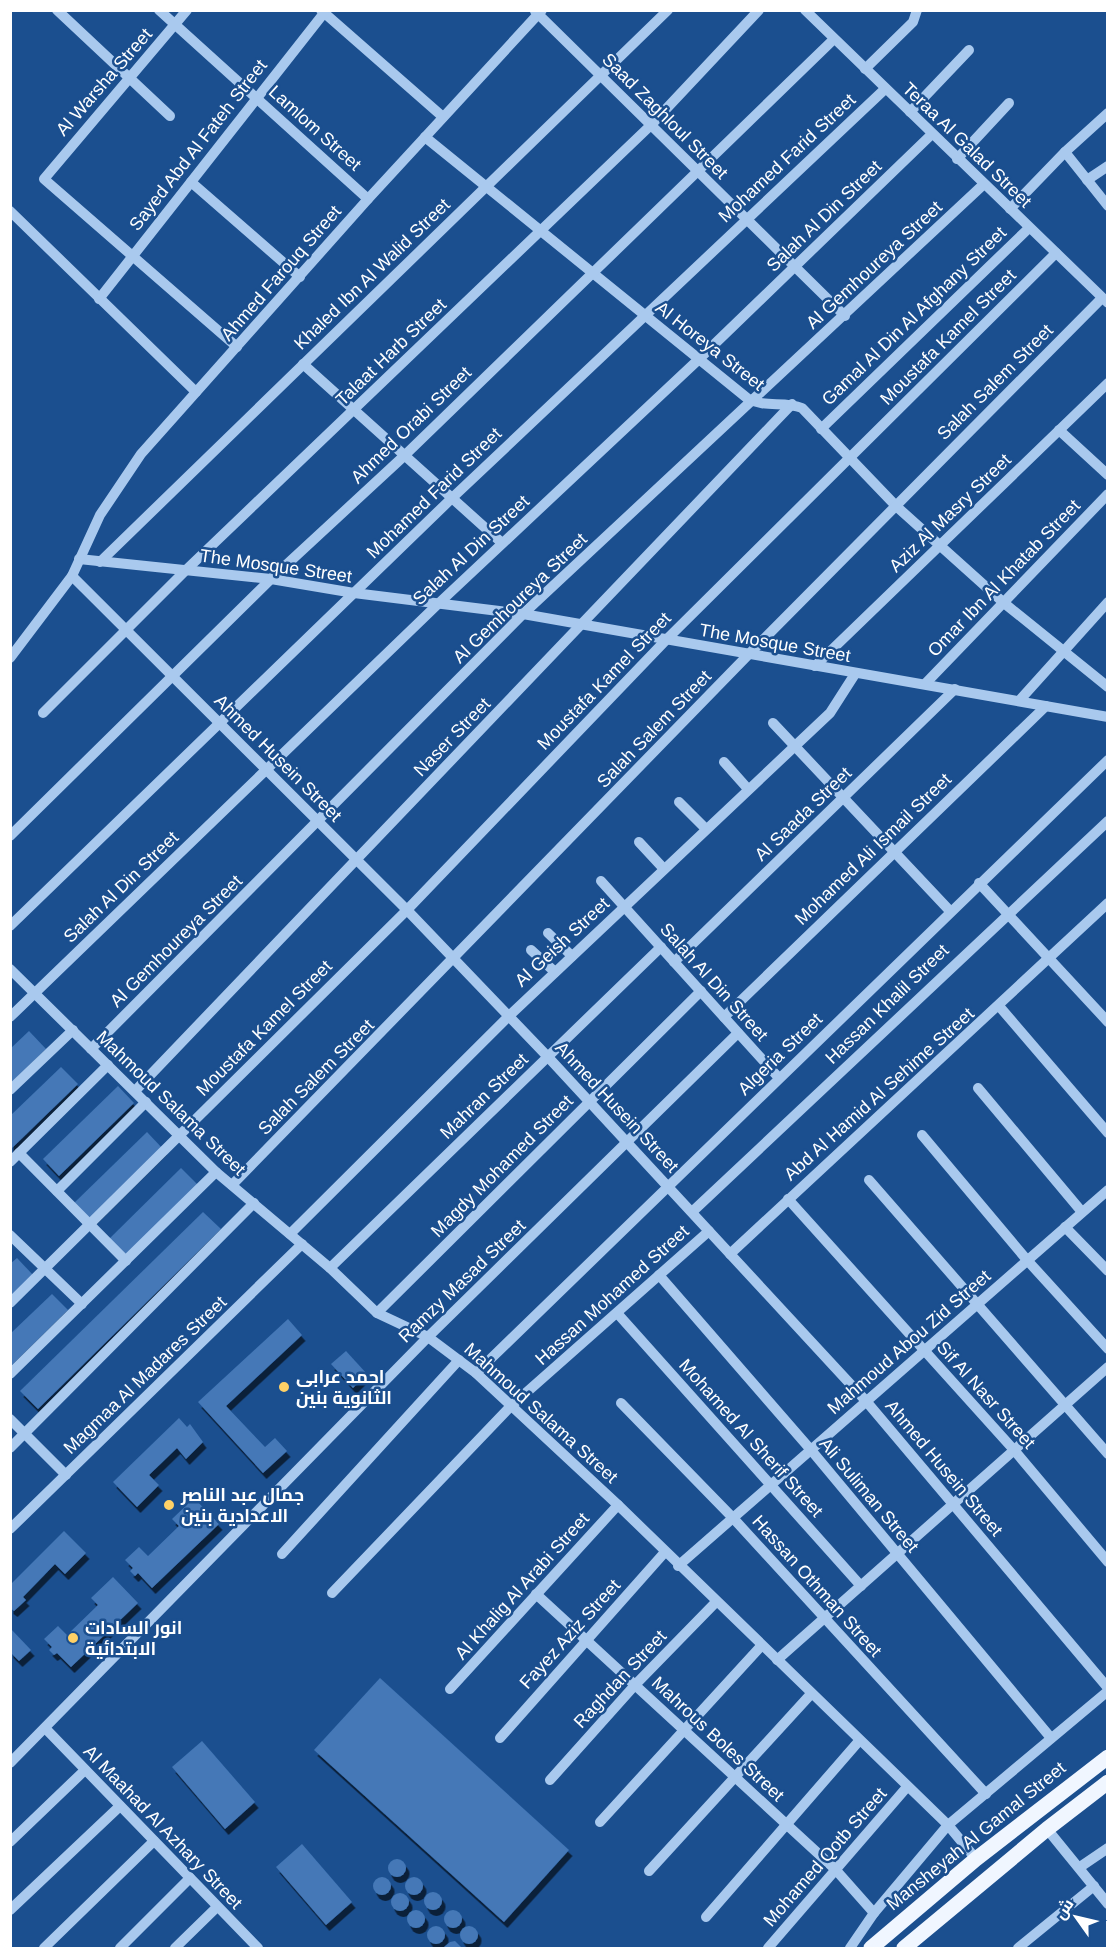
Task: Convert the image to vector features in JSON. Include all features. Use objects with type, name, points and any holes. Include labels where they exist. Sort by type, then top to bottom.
[{"type":"main road","name":"Mansheyah Al Gamal Street","points":[[872,1948],[976,1859],[1107,1757]]},
{"type":"main road","points":[[904,1948],[1047,1828],[1107,1782]]},
{"type":"street","points":[[57,10],[170,116]]},
{"type":"street","name":"Lamlom Street","points":[[159,10],[368,199]]},
{"type":"street","name":"Al Warsha Street","points":[[132,256],[45,181],[46,175],[187,10]]},
{"type":"street","name":"Khaled Ibn Al Walid Street","points":[[100,562],[668,10]]},
{"type":"street","name":"Talaat Harb Street","points":[[43,713],[186,570],[651,125],[759,10]]},
{"type":"street","points":[[865,69],[913,22],[917,10]]},
{"type":"street","points":[[322,12],[443,117]]},
{"type":"street","name":"Sayed Abd Al Fateh Street","points":[[99,299],[322,12]]},
{"type":"street","name":"Saad Zaghloul Street","points":[[538,12],[845,316]]},
{"type":"street","name":"Ahmed Farouq Street","points":[[10,658],[72,576],[100,516],[126,474],[368,199],[538,12]]},
{"type":"street","name":"Teraa Al Galad Street","points":[[810,12],[834,39],[1105,300]]},
{"type":"street","name":"Ahmed Orabi Street","points":[[10,836],[174,678],[271,579],[404,456],[834,39]]},
{"type":"street","points":[[910,112],[969,50]]},
{"type":"street","name":"Mohamed Farid Street","points":[[10,926],[451,499],[885,88]]},
{"type":"street","points":[[957,159],[1009,103]]},
{"type":"street","points":[[1010,209],[1065,152],[1107,113]]},
{"type":"street","name":"Salah Al Din Street","points":[[10,1017],[438,604],[698,360],[932,134]]},
{"type":"street","name":"Al Horeya Street","points":[[425,137],[698,360],[753,402],[769,406],[792,404]]},
{"type":"street","points":[[1065,152],[1107,206]]},
{"type":"street","points":[[1087,180],[1107,166]]},
{"type":"street","points":[[191,182],[300,277]]},
{"type":"street","name":"Al Gemhoureya Street","points":[[91,1049],[319,822],[523,614],[753,402],[984,184]]},
{"type":"street","points":[[10,211],[196,392]]},
{"type":"street","name":"Gamal Al Din Al Afghany Street","points":[[821,429],[1029,228]]},
{"type":"street","name":"Moustafa Kamel Street","points":[[10,1303],[407,910],[666,640],[1056,254]]},
{"type":"street","points":[[132,256],[237,347]]},
{"type":"street","name":"Salah Salem Street","points":[[232,1185],[455,959],[749,654],[1105,300]]},
{"type":"street","points":[[303,364],[502,543]]},
{"type":"street","name":"Aziz Al Masry Street","points":[[815,666],[1107,383]]},
{"type":"street","points":[[792,404],[802,408],[896,506],[1004,603],[1107,686]]},
{"type":"street","name":"Naser Street","points":[[135,1091],[792,404]]},
{"type":"street","points":[[1059,430],[1107,475]]},
{"type":"street","name":"Omar Ibn Al Khatab Street","points":[[925,684],[1107,494]]},
{"type":"street","name":"The Mosque Street","points":[[79,559],[271,579],[354,593],[523,614],[1107,717]]},
{"type":"street","name":"Ahmed Husein Street","points":[[72,576],[407,910],[590,1102],[866,1401],[1107,1690]]},
{"type":"street","points":[[1019,701],[1107,602]]},
{"type":"street","name":"Al Geish Street","points":[[290,1234],[509,1016],[835,706],[855,674]]},
{"type":"street","name":"Al Saada Street","points":[[674,962],[955,689]]},
{"type":"street","name":"Mohamed Ali Ismail Street","points":[[724,1017],[1046,706]]},
{"type":"street","points":[[773,723],[950,911]]},
{"type":"street","name":"Algeria Street","points":[[476,1373],[1107,760]]},
{"type":"street","points":[[724,762],[748,789]]},
{"type":"street","points":[[679,802],[706,829]]},
{"type":"street","name":"Hassan Khalil Street","points":[[692,1212],[1107,821]]},
{"type":"street","points":[[639,842],[664,868]]},
{"type":"street","name":"Salah Al Din Street","points":[[601,881],[779,1078]]},
{"type":"street","points":[[979,883],[1107,1022]]},
{"type":"street","name":"Abd Al Hamid Al Sehime Street","points":[[730,1254],[1105,911]]},
{"type":"street","points":[[548,933],[572,956]]},
{"type":"street","name":"Mahran Street","points":[[330,1268],[661,947]]},
{"type":"street","points":[[531,950],[555,972]]},
{"type":"street","name":"Mahmoud Salama Street","points":[[10,969],[216,1172],[330,1268],[377,1313],[428,1337],[476,1373],[618,1505],[678,1566],[948,1825],[976,1859]]},
{"type":"street","name":"Magdy Mohamed Street","points":[[377,1313],[701,991]]},
{"type":"street","points":[[999,1006],[1107,1133]]},
{"type":"street","points":[[10,1090],[72,1030]]},
{"type":"street","name":"Ramzy Masad Street","points":[[10,1763],[428,1337],[738,1033]]},
{"type":"street","points":[[10,1162],[108,1065]]},
{"type":"street","points":[[978,1088],[1082,1212]]},
{"type":"street","points":[[57,1191],[146,1102]]},
{"type":"street","points":[[922,1135],[1027,1260],[1107,1349]]},
{"type":"street","points":[[19,1153],[126,1261]]},
{"type":"street","points":[[10,1374],[216,1172]]},
{"type":"street","points":[[869,1180],[1107,1454]]},
{"type":"street","name":"Mahmoud Abou Zid Street","points":[[678,1566],[1107,1190]]},
{"type":"street","name":"Sif Al Nasr Street","points":[[788,1199],[1014,1450],[1107,1562]]},
{"type":"street","points":[[10,1448],[254,1203]]},
{"type":"street","points":[[1065,1227],[1107,1271]]},
{"type":"street","name":"Hassan Mohamed Street","points":[[332,1593],[510,1407],[709,1231]]},
{"type":"street","points":[[10,1235],[82,1304]]},
{"type":"street","name":"Magmaa Al Madares Street","points":[[10,1529],[302,1244]]},
{"type":"street","name":"Ali Suliman Street","points":[[659,1275],[811,1450],[1051,1738]]},
{"type":"street","name":"Mohamed Al Sherif Street","points":[[617,1313],[861,1586]]},
{"type":"street","points":[[282,1554],[459,1360]]},
{"type":"street","points":[[777,1660],[1107,1367]]},
{"type":"street","name":"Hassan Othman Street","points":[[621,1403],[733,1518],[986,1794]]},
{"type":"street","points":[[10,1419],[66,1475]]},
{"type":"street","name":"Al Khalig Al Arabi Street","points":[[450,1689],[618,1505]]},
{"type":"street","name":"Fayez Aziz Street","points":[[500,1737],[664,1552]]},
{"type":"street","name":"Mahrous Boles Street","points":[[536,1594],[835,1869],[874,1912]]},
{"type":"street","name":"Raghdan Street","points":[[550,1780],[635,1686],[716,1602]]},
{"type":"street","points":[[600,1822],[761,1646]]},
{"type":"street","name":"Mansheyah Al Gamal Street","points":[[850,1948],[874,1912],[948,1825],[1107,1690]]},
{"type":"street","points":[[649,1871],[811,1694]]},
{"type":"street","name":"Al Maahad Al Azhary Street","points":[[45,1728],[217,1906],[252,1947]]},
{"type":"street","points":[[706,1917],[860,1741]]},
{"type":"street","points":[[10,1842],[86,1770]]},
{"type":"street","name":"Mohamed Qotb Street","points":[[768,1948],[907,1787]]},
{"type":"street","points":[[10,1910],[120,1806]]},
{"type":"street","points":[[1047,1828],[1107,1904]]},
{"type":"street","points":[[44,1948],[154,1841]]},
{"type":"street","points":[[1080,1867],[1107,1848]]},
{"type":"street","points":[[120,1948],[190,1878]]},
{"type":"street","points":[[1018,1948],[1095,1887]]},
{"type":"street","points":[[175,1948],[217,1906]]},
{"type":"building","points":[[29,1031],[46,1049],[10,1084],[10,1049]]},
{"type":"building","points":[[61,1067],[78,1084],[10,1150],[10,1116]]},
{"type":"building","points":[[118,1086],[134,1103],[59,1176],[43,1159]]},
{"type":"building","points":[[147,1132],[163,1149],[89,1222],[72,1205]]},
{"type":"building","points":[[181,1168],[198,1185],[124,1257],[107,1241]]},
{"type":"building","points":[[203,1212],[221,1229],[38,1409],[20,1391]]},
{"type":"building","points":[[17,1258],[33,1275],[10,1297],[10,1264]]},
{"type":"building","points":[[52,1294],[68,1310],[10,1367],[10,1334]]},
{"type":"building","points":[[288,1319],[302,1335],[226,1406],[265,1447],[275,1438],[287,1451],[263,1473],[198,1402]]},
{"type":"building","points":[[346,1351],[367,1374],[353,1388],[331,1364]]},
{"type":"building","points":[[179,1418],[187,1427],[190,1424],[203,1442],[186,1459],[177,1448],[149,1475],[159,1485],[137,1507],[113,1482]]},
{"type":"building","points":[[194,1498],[219,1524],[152,1588],[138,1573],[135,1576],[130,1571],[133,1568],[125,1560],[139,1547],[148,1556],[179,1526],[172,1519]]},
{"type":"building","points":[[64,1531],[86,1553],[65,1574],[55,1564],[23,1597],[26,1600],[14,1611],[10,1608],[10,1585]]},
{"type":"building","points":[[113,1577],[138,1603],[71,1667],[57,1653],[54,1655],[49,1650],[52,1647],[44,1639],[58,1626],[67,1635],[98,1605],[91,1598]]},
{"type":"building","points":[[10,1628],[31,1650],[19,1661],[10,1652]]},
{"type":"building","points":[[380,1678],[569,1850],[504,1922],[314,1750]]},
{"type":"building","points":[[202,1741],[255,1802],[225,1829],[172,1767]]},
{"type":"building","points":[[302,1844],[352,1902],[326,1925],[276,1867]]},
{"type":"building","points":[[393,1859],[401,1859],[406,1864],[404,1875],[393,1877],[388,1872],[388,1864]]},
{"type":"building","points":[[378,1877],[386,1877],[391,1882],[389,1893],[378,1895],[373,1890],[373,1882]]},
{"type":"building","points":[[410,1877],[418,1877],[423,1882],[421,1893],[410,1895],[405,1890],[405,1882]]},
{"type":"building","points":[[429,1892],[437,1892],[442,1897],[440,1908],[429,1910],[424,1905],[424,1897]]},
{"type":"building","points":[[396,1893],[404,1893],[409,1898],[407,1909],[396,1911],[391,1906],[391,1898]]},
{"type":"building","points":[[412,1910],[420,1910],[425,1915],[423,1926],[412,1928],[407,1923],[407,1915]]},
{"type":"building","points":[[449,1910],[457,1910],[462,1915],[460,1926],[449,1928],[444,1923],[444,1915]]},
{"type":"building","points":[[432,1926],[440,1926],[445,1931],[443,1942],[432,1944],[427,1939],[427,1931]]},
{"type":"building","points":[[465,1926],[473,1926],[478,1931],[476,1942],[465,1944],[460,1939],[460,1931]]},
{"type":"building","points":[[455,1941],[462,1948],[443,1948],[450,1942]]},
{"type":"place","name":"احمد عرابى الثانوية بنين","points":[[284,1387]]},
{"type":"place","name":"جمال عبد الناصر الاعدادية بنين","points":[[169,1505]]},
{"type":"place","name":"انور السادات الابتدائية","points":[[73,1638]]}]
